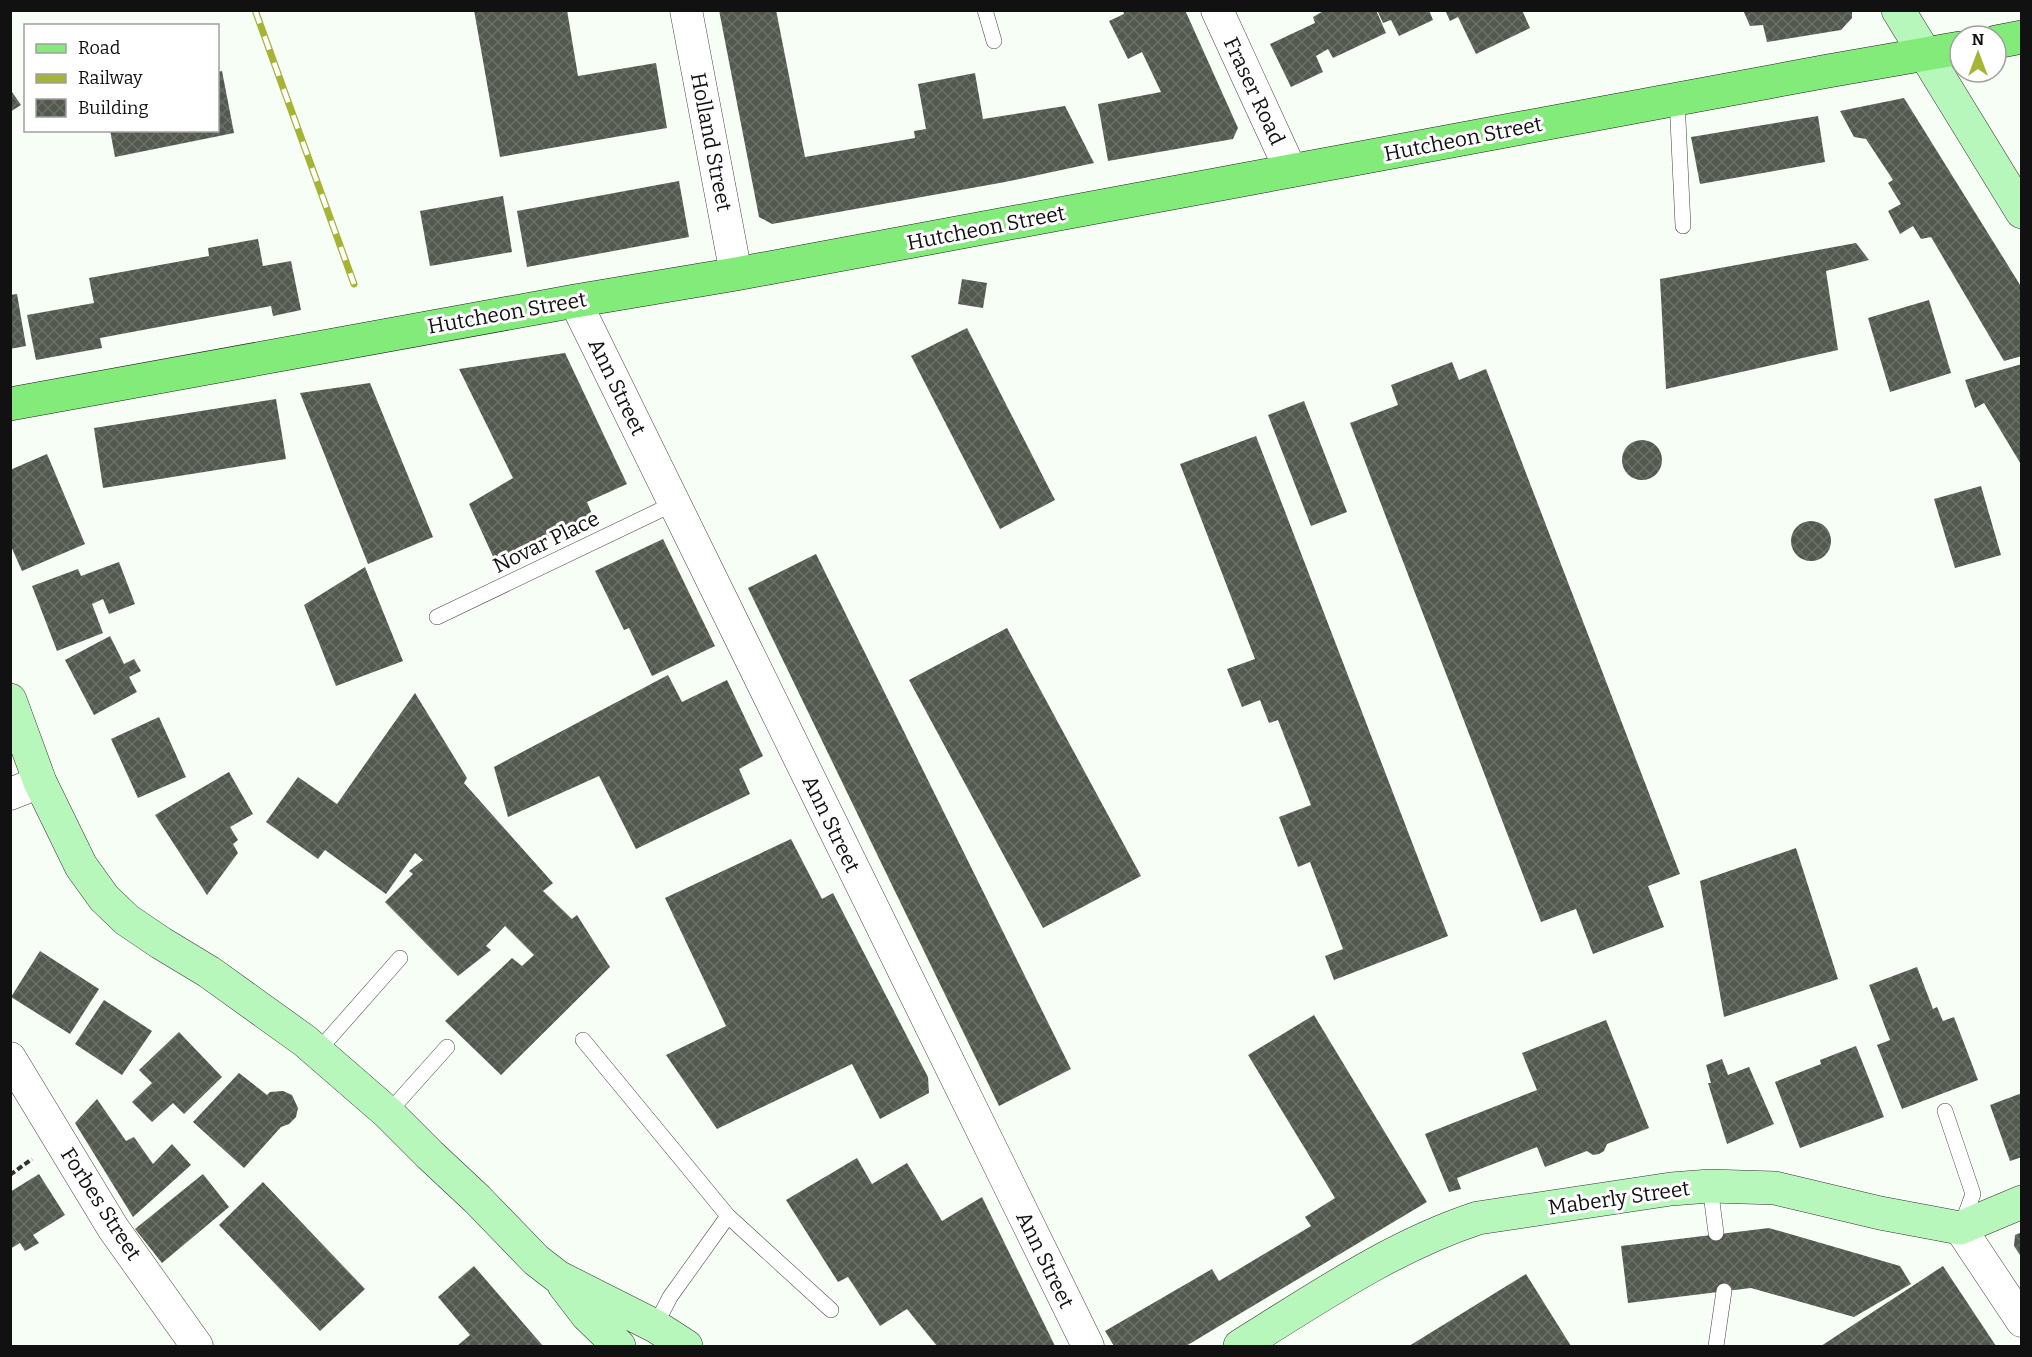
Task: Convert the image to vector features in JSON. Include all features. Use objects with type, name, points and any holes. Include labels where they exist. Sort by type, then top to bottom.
[{"type":"main road","points":[[1898,10],[2022,212]]},
{"type":"main road","name":"Hutcheon Street","points":[[10,404],[575,300],[736,274],[1948,50]]},
{"type":"main road","points":[[10,700],[40,782],[81,866],[104,898],[127,920],[260,1007],[317,1052],[388,1113],[536,1260],[558,1277],[655,1326],[686,1347]]},
{"type":"main road","name":"Maberly Street","points":[[1240,1347],[1344,1282],[1452,1227],[1478,1218],[1671,1189],[1710,1186],[1775,1188],[1880,1213],[1960,1228]]},
{"type":"main road","points":[[1960,1228],[2022,1202]]},
{"type":"main road","points":[[558,1277],[587,1315],[619,1347]]},
{"type":"street","name":"Holland Street","points":[[686,10],[736,274]]},
{"type":"street","name":"Fraser Road","points":[[1217,10],[1291,171]]},
{"type":"street","name":"Ann Street","points":[[575,300],[1088,1347]]},
{"type":"street","points":[[10,794],[40,782]]},
{"type":"street","name":"Forbes Street","points":[[10,1058],[113,1228],[197,1347]]},
{"type":"street","points":[[1960,1228],[2019,1313]]},
{"type":"lane","points":[[985,10],[994,41]]},
{"type":"lane","points":[[1677,99],[1683,225]]},
{"type":"lane","name":"Novar Place","points":[[437,617],[674,504]]},
{"type":"lane","points":[[317,1052],[400,958]]},
{"type":"lane","points":[[583,1040],[728,1216],[831,1310]]},
{"type":"lane","points":[[388,1113],[447,1047]]},
{"type":"lane","points":[[1944,1111],[1974,1194],[1960,1228]]},
{"type":"lane","points":[[1710,1186],[1716,1233]]},
{"type":"lane","points":[[655,1326],[670,1297],[728,1216]]},
{"type":"lane","points":[[1716,1347],[1724,1291]]},
{"type":"building","points":[[474,10],[567,10],[578,76],[656,63],[667,128],[500,157]]},
{"type":"building","points":[[719,10],[776,10],[805,157],[915,138],[914,131],[926,129],[918,84],[975,73],[983,119],[1065,106],[1094,163],[1005,182],[772,224],[759,217]]},
{"type":"building","points":[[1123,10],[1185,10],[1238,128],[1233,139],[1108,161],[1098,104],[1161,92],[1142,52],[1128,59],[1109,21],[1124,14]]},
{"type":"building","points":[[1325,10],[1376,10],[1386,33],[1333,58],[1328,49],[1316,56],[1323,72],[1291,87],[1270,44],[1315,23],[1313,17]]},
{"type":"building","points":[[1377,10],[1429,10],[1433,20],[1399,36],[1391,20],[1383,23]]},
{"type":"building","points":[[1445,10],[1522,10],[1530,28],[1476,54],[1458,17],[1450,21]]},
{"type":"building","points":[[1743,10],[1852,10],[1852,18],[1841,30],[1767,42],[1763,25],[1750,26]]},
{"type":"building","points":[[222,71],[234,133],[115,157],[110,132],[219,132],[219,72]]},
{"type":"building","points":[[10,89],[21,105],[10,112]]},
{"type":"building","points":[[1904,98],[2022,288],[2022,356],[2004,361],[1931,237],[1921,239],[1913,226],[1900,234],[1888,211],[1901,204],[1888,183],[1893,180],[1866,139],[1854,137],[1840,111]]},
{"type":"building","points":[[1818,116],[1825,162],[1700,184],[1691,137]]},
{"type":"building","points":[[679,181],[689,237],[527,267],[517,211]]},
{"type":"building","points":[[503,196],[512,252],[430,266],[420,211]]},
{"type":"building","points":[[258,239],[263,266],[291,261],[301,310],[273,316],[271,306],[100,338],[102,348],[36,360],[27,315],[94,303],[89,278],[209,256],[208,248]]},
{"type":"building","points":[[1856,243],[1869,260],[1826,271],[1838,350],[1666,389],[1660,279]]},
{"type":"building","points":[[962,279],[987,283],[983,308],[958,304]]},
{"type":"building","points":[[17,294],[26,346],[10,349],[10,295]]},
{"type":"building","points":[[1929,300],[1951,373],[1890,392],[1868,318]]},
{"type":"building","points":[[967,328],[1055,500],[1000,529],[911,356]]},
{"type":"building","points":[[565,353],[627,484],[587,502],[592,514],[496,563],[469,504],[513,478],[459,369]]},
{"type":"building","points":[[1452,362],[1459,380],[1486,369],[1680,874],[1648,886],[1664,927],[1593,954],[1576,909],[1541,922],[1350,423],[1398,405],[1391,385]]},
{"type":"building","points":[[2022,364],[2022,466],[1984,403],[1975,408],[1965,380]]},
{"type":"building","points":[[370,383],[433,537],[368,564],[300,393]]},
{"type":"building","points":[[276,399],[286,459],[103,488],[94,428]]},
{"type":"building","points":[[1304,401],[1347,512],[1311,526],[1268,415]]},
{"type":"building","points":[[1256,436],[1448,936],[1334,980],[1325,956],[1343,949],[1310,862],[1298,867],[1279,817],[1311,805],[1278,720],[1269,723],[1260,700],[1242,707],[1227,669],[1255,659],[1180,464]]},
{"type":"building","points":[[1642,440],[1656,446],[1662,460],[1656,474],[1642,480],[1628,474],[1622,460],[1628,446]]},
{"type":"building","points":[[47,454],[85,544],[22,571],[10,544],[10,470]]},
{"type":"building","points":[[1981,486],[2001,555],[1955,568],[1934,499]]},
{"type":"building","points":[[1811,521],[1825,527],[1831,541],[1825,555],[1811,561],[1797,555],[1791,541],[1797,527]]},
{"type":"building","points":[[663,539],[715,646],[652,676],[629,628],[624,630],[595,571]]},
{"type":"building","points":[[816,554],[1071,1069],[999,1106],[748,588]]},
{"type":"building","points":[[119,562],[135,604],[109,614],[103,599],[92,604],[103,633],[57,651],[32,586],[78,569],[81,576]]},
{"type":"building","points":[[365,567],[403,661],[336,686],[304,605]]},
{"type":"building","points":[[1007,628],[1141,876],[1043,928],[909,680]]},
{"type":"building","points":[[110,636],[124,664],[134,659],[141,671],[129,677],[137,692],[94,715],[65,660]]},
{"type":"building","points":[[668,675],[682,702],[727,680],[763,756],[739,769],[750,794],[636,849],[599,776],[508,817],[494,767]]},
{"type":"building","points":[[415,693],[467,778],[464,783],[553,883],[543,891],[572,919],[577,915],[610,967],[501,1075],[445,1021],[512,958],[522,966],[534,955],[505,926],[486,946],[491,950],[458,976],[385,902],[413,874],[409,871],[423,860],[415,853],[386,894],[325,850],[318,859],[266,822],[298,777],[337,804]]},
{"type":"building","points":[[159,717],[186,777],[138,798],[111,739]]},
{"type":"building","points":[[229,772],[253,814],[230,827],[238,840],[233,844],[238,853],[207,895],[155,815]]},
{"type":"building","points":[[791,839],[822,899],[833,893],[928,1077],[929,1093],[880,1119],[852,1064],[717,1129],[666,1055],[726,1026],[665,898]]},
{"type":"building","points":[[1796,848],[1838,979],[1724,1017],[1700,881]]},
{"type":"building","points":[[40,951],[99,989],[70,1034],[11,997]]},
{"type":"building","points":[[1917,967],[1933,1009],[1937,1007],[1943,1021],[1954,1017],[1978,1080],[1902,1109],[1877,1045],[1890,1040],[1869,985]]},
{"type":"building","points":[[104,1000],[152,1031],[122,1075],[75,1044]]},
{"type":"building","points":[[1314,1015],[1427,1202],[1186,1346],[1114,1346],[1105,1331],[1212,1269],[1219,1281],[1311,1226],[1305,1217],[1335,1198],[1248,1055]]},
{"type":"building","points":[[1606,1020],[1649,1128],[1607,1144],[1604,1151],[1599,1154],[1593,1155],[1587,1151],[1545,1167],[1537,1147],[1457,1178],[1461,1189],[1449,1192],[1425,1134],[1537,1090],[1522,1053]]},
{"type":"building","points":[[179,1032],[222,1077],[184,1114],[173,1103],[152,1122],[132,1102],[152,1083],[139,1070]]},
{"type":"building","points":[[1856,1046],[1884,1117],[1800,1148],[1775,1082],[1821,1064],[1820,1060]]},
{"type":"building","points":[[1722,1059],[1728,1075],[1749,1067],[1774,1124],[1727,1144],[1708,1083],[1711,1083],[1706,1065]]},
{"type":"building","points":[[239,1073],[267,1095],[270,1092],[283,1091],[292,1095],[298,1108],[296,1117],[289,1124],[281,1127],[244,1168],[193,1122]]},
{"type":"building","points":[[2022,1093],[2022,1157],[2010,1161],[1990,1105]]},
{"type":"building","points":[[97,1099],[126,1141],[134,1137],[153,1164],[172,1144],[191,1165],[133,1217],[75,1123]]},
{"type":"building","points":[[857,1158],[872,1184],[907,1163],[942,1221],[982,1197],[1055,1346],[937,1346],[907,1309],[880,1326],[848,1277],[838,1282],[786,1200]]},
{"type":"building","points":[[39,1174],[65,1215],[33,1235],[39,1243],[25,1251],[20,1243],[10,1249],[10,1192]]},
{"type":"building","points":[[203,1174],[229,1207],[162,1263],[135,1229]]},
{"type":"building","points":[[263,1182],[365,1289],[320,1331],[219,1225]]},
{"type":"building","points":[[1769,1228],[1900,1266],[1911,1284],[1854,1317],[1751,1288],[1628,1303],[1621,1246]]},
{"type":"building","points":[[2022,1232],[2022,1258],[2014,1246],[2015,1235]]},
{"type":"building","points":[[474,1266],[543,1346],[457,1346],[470,1335],[438,1297]]},
{"type":"building","points":[[1943,1266],[1996,1346],[1821,1346]]},
{"type":"building","points":[[1526,1274],[1571,1346],[1409,1346]]},
{"type":"railway","points":[[255,10],[354,284]]}]
